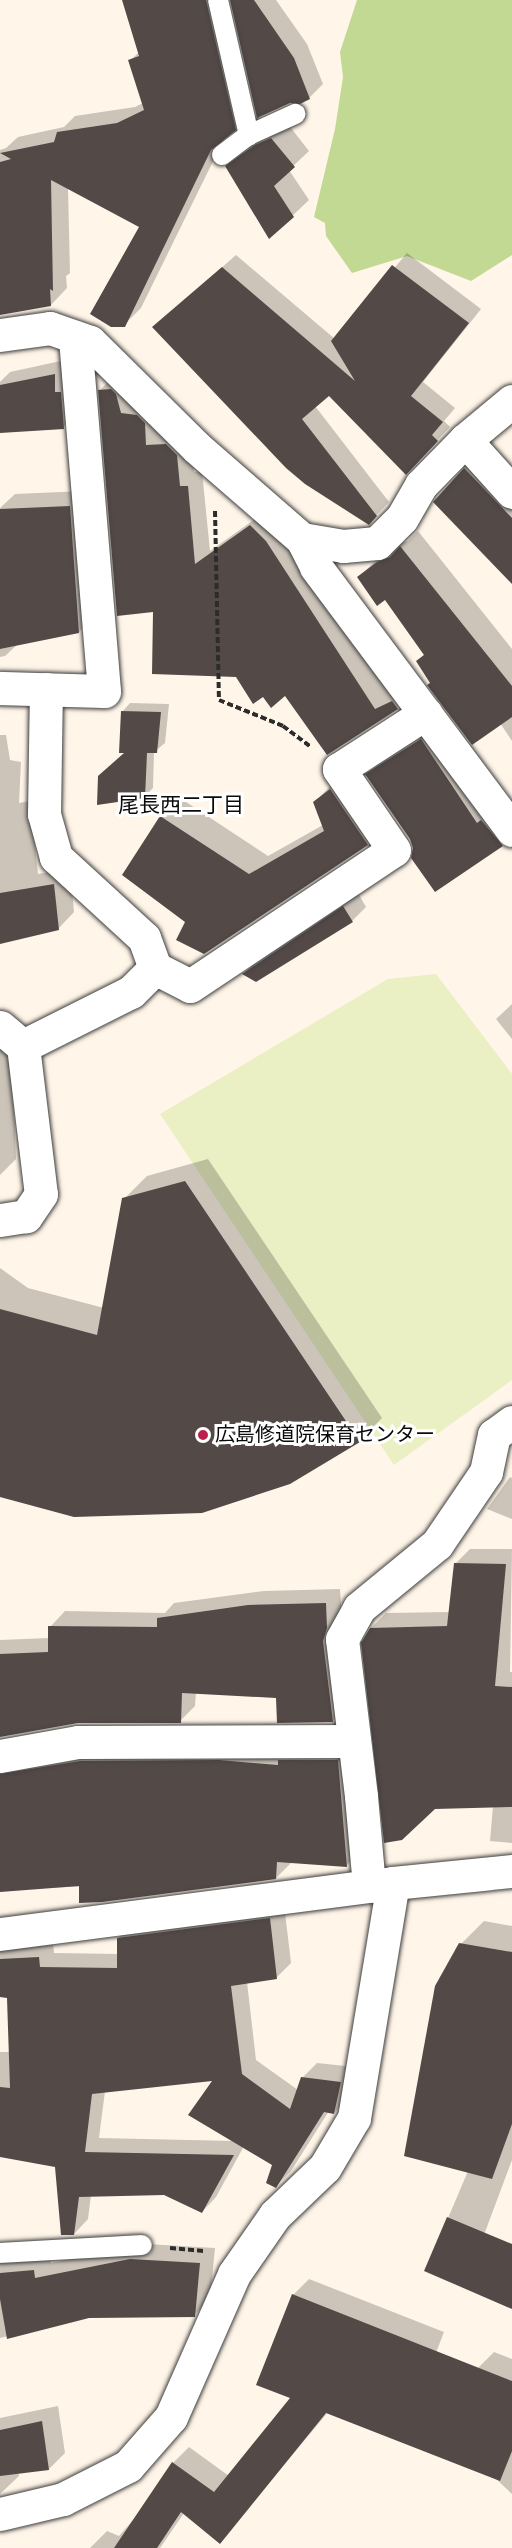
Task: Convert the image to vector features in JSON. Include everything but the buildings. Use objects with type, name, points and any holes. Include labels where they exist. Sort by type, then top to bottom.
[{"type":"street","points":[[0,335],[50,328],[90,342],[213,462],[302,539],[316,567],[512,830]]},
{"type":"street","points":[[0,688],[104,691],[75,337]]},
{"type":"street","points":[[302,539],[343,546],[377,543],[402,518],[421,485],[465,440],[512,401]]},
{"type":"street","points":[[465,440],[512,492]]},
{"type":"street","points":[[46,688],[44,814],[56,857],[144,938],[155,968],[190,986],[394,850],[339,769],[426,712]]},
{"type":"street","points":[[0,1220],[26,1216],[41,1194],[11,1036],[131,992],[155,968]]},
{"type":"street","points":[[0,2514],[63,2499],[128,2466],[171,2416],[234,2274],[275,2215],[325,2167],[354,2118],[381,1885],[354,1741],[342,1639],[359,1608],[437,1544],[499,1475],[494,1435],[512,1422]]},
{"type":"street","points":[[0,1756],[78,1742],[354,1741]]},
{"type":"street","points":[[0,1934],[381,1885],[512,1871]]},
{"type":"lane","points":[[218,0],[249,135]]},
{"type":"lane","points":[[222,155],[249,135],[296,114]]},
{"type":"lane","points":[[0,2253],[142,2245]]},
{"type":"path","points":[[213,462],[219,700],[283,726],[339,769]]},
{"type":"green space","points":[[357,0],[512,0],[512,255],[471,281],[407,256],[352,273],[326,236],[325,223],[314,217],[335,129],[343,77],[340,52]]},
{"type":"green space","points":[[436,974],[512,1074],[512,1380],[394,1465],[160,1114],[388,979]]},
{"type":"place","name":"広島修道院保育センター","points":[[203,1435]]},
{"type":"district","name":"尾長西二丁目","points":[[181,806]]}]
